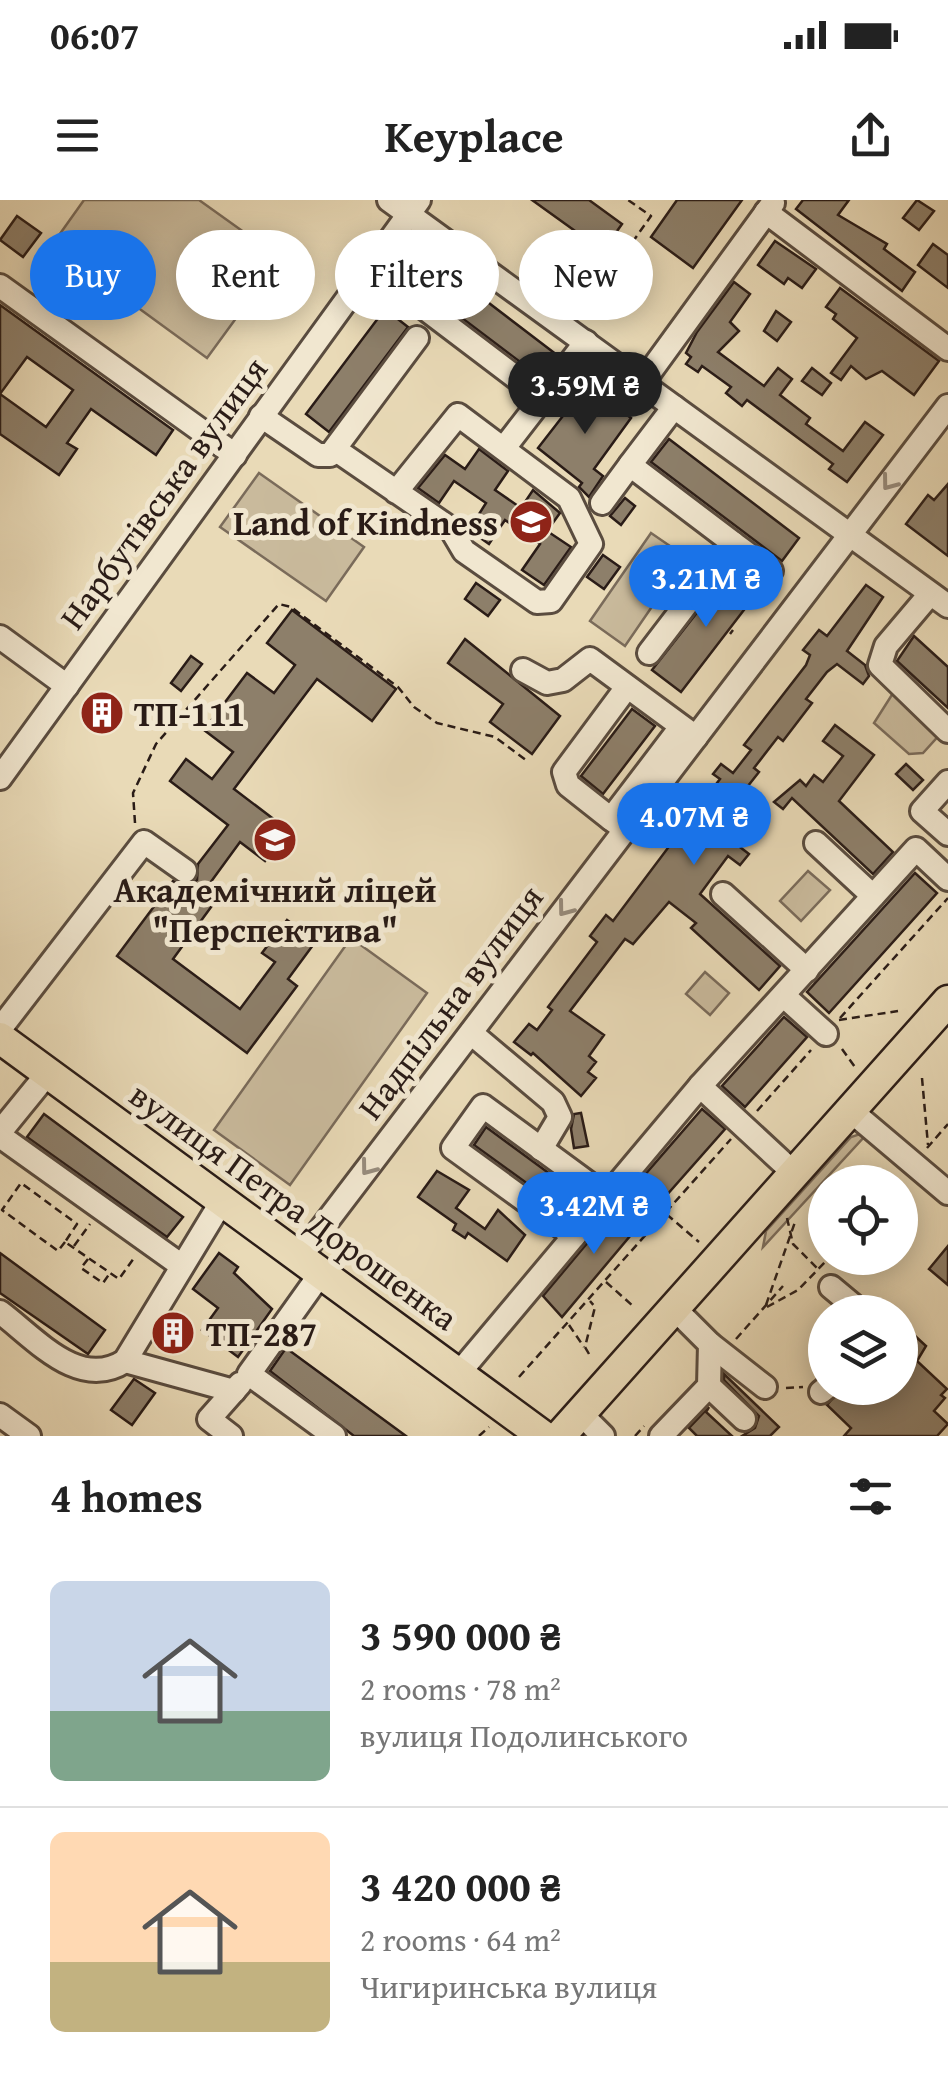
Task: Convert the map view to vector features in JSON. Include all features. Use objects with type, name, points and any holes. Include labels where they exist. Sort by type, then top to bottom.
[{"type":"main road","points":[[570,1425],[948,1001]]},
{"type":"main road","name":"вулиця Петра Дорошенка","points":[[0,1038],[543,1436]]},
{"type":"street","points":[[388,200],[414,207],[586,342],[939,600],[886,646],[880,665],[948,731]]},
{"type":"street","points":[[642,383],[770,206],[948,349]]},
{"type":"street","name":"Нарбутівська вулиця","points":[[396,230],[414,207]]},
{"type":"street","points":[[0,286],[235,455]]},
{"type":"street","name":"Нарбутівська вулиця","points":[[0,778],[335,313]]},
{"type":"street","points":[[441,320],[544,398]]},
{"type":"street","points":[[261,416],[318,455],[330,455],[417,338]]},
{"type":"street","points":[[504,448],[586,342]]},
{"type":"street","points":[[602,502],[674,406]]},
{"type":"street","name":"Надпільна вулиця","points":[[231,1436],[208,1420],[241,1383],[310,1266],[470,1033],[688,732],[849,535],[948,406]]},
{"type":"street","points":[[336,450],[396,492],[451,529],[464,551],[536,602],[551,602],[591,544],[569,498],[458,415],[396,492]]},
{"type":"street","points":[[630,465],[770,572]]},
{"type":"street","points":[[649,652],[733,543]]},
{"type":"street","points":[[0,637],[67,686]]},
{"type":"street","points":[[522,670],[547,684],[563,680],[590,659],[688,732]]},
{"type":"street","points":[[618,824],[568,785],[564,772],[627,687]]},
{"type":"street","points":[[948,782],[922,811],[948,834]]},
{"type":"street","points":[[0,1028],[144,842],[185,872]]},
{"type":"street","points":[[816,843],[874,896]]},
{"type":"street","points":[[459,1373],[700,1086],[916,849],[948,879]]},
{"type":"street","points":[[723,894],[807,970]]},
{"type":"street","points":[[784,996],[819,1028]]},
{"type":"street","points":[[470,1033],[554,1102],[560,1117],[541,1149]]},
{"type":"street","points":[[48,1073],[0,1134],[182,1266]]},
{"type":"street","points":[[700,1086],[795,1174]]},
{"type":"street","points":[[574,1236],[453,1148],[483,1106],[592,1186]]},
{"type":"street","points":[[851,1111],[948,1193]]},
{"type":"street","points":[[0,1312],[75,1369],[107,1372],[124,1361],[222,1201]]},
{"type":"street","points":[[825,1278],[843,1295]]},
{"type":"street","points":[[674,1308],[710,1344],[764,1387]]},
{"type":"street","points":[[661,1436],[708,1386],[710,1344]]},
{"type":"street","points":[[124,1361],[241,1383],[334,1436]]},
{"type":"street","points":[[708,1386],[744,1419]]},
{"type":"street","points":[[0,1415],[29,1436]]},
{"type":"street","points":[[570,1425],[603,1436]]},
{"type":"path","points":[[628,200],[651,216],[641,230]]},
{"type":"path","points":[[144,842],[135,825],[133,793],[156,744],[279,604],[292,607],[398,687],[414,707],[437,724],[495,737],[526,760]]},
{"type":"path","points":[[819,1028],[898,1011]]},
{"type":"path","points":[[922,1078],[928,1146]]},
{"type":"path","points":[[625,1178],[694,1238]]},
{"type":"path","points":[[21,1183],[78,1224],[65,1242],[58,1251],[2,1210],[21,1183]]},
{"type":"path","points":[[74,1247],[101,1208]]},
{"type":"path","points":[[766,1305],[794,1222]]},
{"type":"path","points":[[65,1242],[119,1279],[146,1240]]},
{"type":"path","points":[[793,1244],[825,1278]]},
{"type":"path","points":[[89,1258],[82,1268],[103,1284],[110,1273]]},
{"type":"path","points":[[762,1310],[825,1278]]},
{"type":"path","points":[[605,1280],[632,1306]]},
{"type":"path","points":[[585,1347],[595,1309],[589,1300]]},
{"type":"path","points":[[568,1324],[589,1354]]},
{"type":"path","points":[[764,1387],[808,1389]]},
{"type":"shaded area","points":[[84,200],[199,200],[241,230],[176,230],[176,320],[235,320],[207,358],[155,320],[156,230],[63,230]]},
{"type":"shaded area","points":[[259,473],[364,547],[326,601],[220,527]]},
{"type":"shaded area","points":[[651,533],[686,557],[625,646],[590,621]]},
{"type":"shaded area","points":[[895,690],[942,732],[923,753],[909,754],[874,723]]},
{"type":"shaded area","points":[[808,871],[830,890],[801,921],[780,901]]},
{"type":"shaded area","points":[[351,938],[427,993],[290,1185],[214,1130]]},
{"type":"shaded area","points":[[705,972],[729,993],[710,1015],[686,994]]},
{"type":"shaded area","points":[[865,1136],[838,1165],[826,1165],[851,1137]]},
{"type":"shaded area","points":[[808,1185],[808,1198],[763,1247],[766,1231]]},
{"type":"building","points":[[532,200],[589,200],[622,224],[618,230],[574,230]]},
{"type":"building","points":[[677,200],[742,200],[693,268],[653,238]]},
{"type":"building","points":[[803,200],[849,200],[838,215],[887,244],[884,249],[915,272],[902,291],[796,209]]},
{"type":"building","points":[[917,200],[934,211],[919,230],[903,218]]},
{"type":"building","points":[[17,216],[37,230],[30,230],[30,248],[23,257],[0,240]]},
{"type":"building","points":[[775,241],[816,269],[802,288],[788,278],[784,284],[758,265]]},
{"type":"building","points":[[933,244],[948,255],[948,288],[918,265]]},
{"type":"building","points":[[734,282],[750,294],[730,322],[739,331],[718,352],[764,386],[778,368],[792,379],[780,395],[810,418],[806,424],[843,451],[865,422],[883,435],[847,482],[829,469],[833,464],[747,400],[742,406],[726,393],[731,387],[702,366],[698,372],[686,364],[691,357],[686,353],[697,332]]},
{"type":"building","points":[[840,288],[939,361],[914,395],[882,371],[866,379],[851,366],[841,380],[831,373],[857,338],[833,319],[836,314],[826,307]]},
{"type":"building","points":[[0,305],[173,430],[156,455],[91,409],[67,443],[77,449],[59,475],[0,434],[0,394]],"holes":[[[27,357],[73,390],[46,427],[0,394]]]},
{"type":"building","points":[[499,311],[557,355],[540,377],[465,320],[499,320]]},
{"type":"building","points":[[776,311],[791,322],[777,341],[764,331]]},
{"type":"building","points":[[377,320],[399,320],[408,327],[329,432],[306,414]]},
{"type":"building","points":[[812,368],[831,383],[822,395],[802,381]]},
{"type":"building","points":[[587,385],[631,418],[594,469],[603,476],[589,497],[579,487],[582,483],[538,448]]},
{"type":"building","points":[[669,439],[799,538],[782,561],[651,462]]},
{"type":"building","points":[[479,449],[508,471],[495,490],[521,508],[533,490],[560,513],[547,531],[571,547],[544,585],[522,570],[540,544],[505,520],[489,544],[469,530],[486,503],[454,481],[439,503],[418,488],[445,455],[465,469]]},
{"type":"building","points":[[948,484],[948,556],[906,524],[928,495],[934,500]]},
{"type":"building","points":[[625,498],[635,506],[621,525],[610,516]]},
{"type":"building","points":[[603,555],[620,567],[604,589],[587,577]]},
{"type":"building","points":[[732,568],[760,589],[681,692],[652,670]]},
{"type":"building","points":[[476,583],[500,600],[488,616],[465,599]]},
{"type":"building","points":[[866,585],[883,597],[847,651],[865,665],[869,676],[863,684],[837,664],[827,672],[806,699],[812,703],[783,741],[778,737],[754,768],[759,772],[740,796],[736,792],[711,825],[749,854],[740,865],[728,856],[700,894],[780,966],[759,990],[691,928],[696,923],[669,902],[633,944],[625,939],[570,1011],[604,1035],[589,1056],[596,1062],[588,1072],[596,1078],[581,1096],[533,1053],[514,1042],[529,1024],[537,1030],[552,1010],[548,1007],[597,942],[590,936],[606,915],[613,921],[695,812],[691,806],[698,796],[704,800],[720,779],[713,774],[721,764],[733,773],[751,750],[744,745],[806,665],[810,655],[803,650],[819,630],[827,636]]},
{"type":"building","points":[[292,610],[396,689],[372,721],[317,679],[234,789],[288,830],[265,861],[240,842],[202,894],[214,903],[173,959],[240,1009],[275,962],[262,953],[287,920],[316,941],[288,979],[297,986],[247,1053],[117,956],[173,881],[185,886],[197,880],[198,864],[228,825],[170,781],[186,759],[212,779],[233,752],[204,730],[247,673],[274,693],[295,665],[267,643]]},
{"type":"building","points":[[914,636],[948,667],[948,708],[897,661]]},
{"type":"building","points":[[465,639],[560,716],[532,754],[490,722],[503,704],[448,663]]},
{"type":"building","points":[[191,656],[202,664],[181,691],[171,683]]},
{"type":"building","points":[[632,709],[655,726],[603,794],[581,776]]},
{"type":"building","points":[[835,725],[874,755],[839,801],[893,852],[873,874],[792,798],[783,809],[774,802],[800,780],[806,786],[814,775],[823,782],[843,756],[823,741]]},
{"type":"building","points":[[906,764],[923,780],[913,790],[896,774]]},
{"type":"building","points":[[915,873],[937,893],[829,1013],[807,992]]},
{"type":"building","points":[[784,1017],[807,1037],[745,1107],[722,1086]]},
{"type":"building","points":[[702,1109],[725,1129],[665,1197],[643,1177]]},
{"type":"building","points":[[581,1113],[588,1146],[574,1148],[574,1114]]},
{"type":"building","points":[[44,1114],[183,1217],[167,1237],[27,1137]]},
{"type":"building","points":[[486,1127],[584,1199],[572,1216],[474,1145]]},
{"type":"building","points":[[437,1171],[469,1190],[456,1208],[485,1229],[498,1210],[525,1235],[507,1261],[468,1233],[465,1238],[453,1230],[456,1224],[418,1197]]},
{"type":"building","points":[[625,1198],[646,1217],[562,1317],[543,1296]]},
{"type":"building","points":[[948,1246],[948,1285],[929,1269]]},
{"type":"building","points":[[0,1253],[105,1330],[88,1354],[0,1293]]},
{"type":"building","points":[[219,1253],[238,1267],[234,1273],[272,1309],[238,1357],[202,1330],[218,1308],[193,1289]]},
{"type":"building","points":[[918,1339],[926,1346],[918,1359]]},
{"type":"building","points":[[286,1348],[406,1436],[354,1436],[270,1371]]},
{"type":"building","points":[[918,1362],[947,1389],[934,1411],[948,1424],[937,1436],[844,1436],[851,1428],[827,1405],[918,1405]]},
{"type":"building","points":[[724,1374],[779,1427],[770,1436],[742,1436],[755,1428],[759,1416],[724,1380]]},
{"type":"building","points":[[134,1379],[155,1393],[132,1425],[111,1410]]},
{"type":"building","points":[[709,1407],[706,1412],[732,1436],[697,1436],[689,1428]]},
{"type":"place","name":"Land of Kindness","points":[[531,522]]},
{"type":"place","name":"ТП-111","points":[[102,713]]},
{"type":"place","name":"Академічний ліцей \"Перспектива\"","points":[[275,840]]},
{"type":"place","name":"ТП-287","points":[[173,1333]]}]
